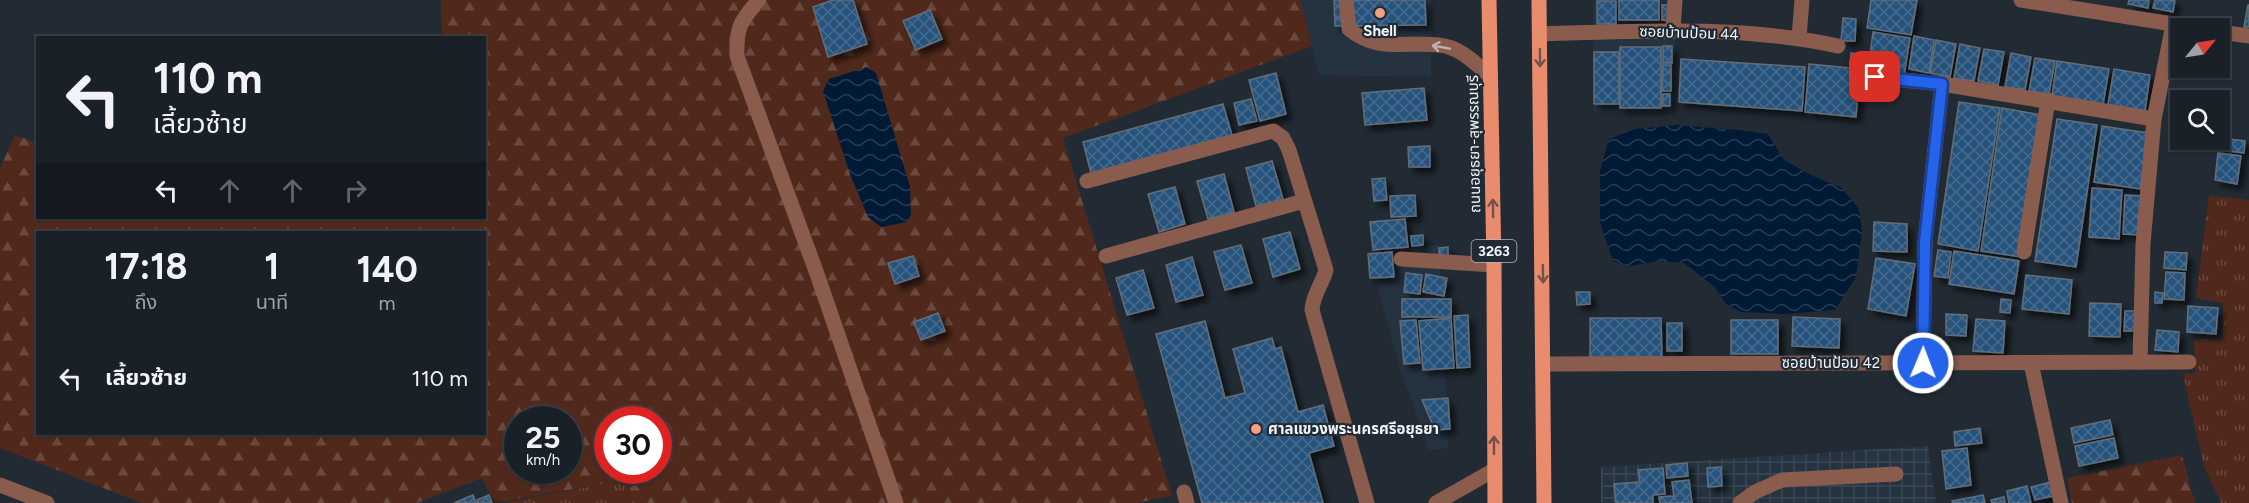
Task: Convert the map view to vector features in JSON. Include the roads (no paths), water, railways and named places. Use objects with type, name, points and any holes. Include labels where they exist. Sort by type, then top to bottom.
[{"type":"main road","name":"ถนนอยุธยา-สุพรรณบุรี","points":[[1490,0],[1495,503]]},
{"type":"main road","points":[[1539,0],[1544,503]]},
{"type":"street","points":[[759,0],[747,13],[737,33],[737,56],[817,274],[896,503]]},
{"type":"street","points":[[1346,0],[1349,29],[1362,40],[1380,44],[1440,45],[1462,52],[1490,76]]},
{"type":"street","points":[[1673,31],[1675,0]]},
{"type":"street","points":[[1799,38],[1802,0]]},
{"type":"street","points":[[2021,0],[2170,25]]},
{"type":"street","name":"ซอยบ้านป้อม 44","points":[[1539,34],[1673,31],[1799,38],[1838,46]]},
{"type":"street","points":[[2230,33],[2249,36]]},
{"type":"street","points":[[2140,362],[2143,244],[2154,119],[2170,40]]},
{"type":"street","points":[[1875,77],[1942,84],[2154,119]]},
{"type":"street","points":[[1923,363],[1925,242],[1942,84]]},
{"type":"street","points":[[2024,252],[2048,100]]},
{"type":"street","points":[[1086,181],[1273,131],[1283,138],[1289,150],[1326,270],[1324,280],[1313,298],[1312,310],[1367,503]]},
{"type":"street","points":[[1106,256],[1304,201]]},
{"type":"street","points":[[1401,259],[1494,265]]},
{"type":"street","name":"ซอยบ้านป้อม 42","points":[[1544,364],[2189,362]]},
{"type":"street","points":[[2031,363],[2061,503]]},
{"type":"street","points":[[1436,503],[1494,470]]},
{"type":"street","points":[[1740,503],[1755,492],[1782,480],[1896,474]]},
{"type":"street","points":[[0,485],[47,503]]},
{"type":"water","points":[[867,67],[876,73],[910,187],[911,215],[907,222],[881,227],[868,217],[850,174],[823,91],[829,79]]},
{"type":"water","points":[[1677,125],[1768,134],[1784,160],[1813,176],[1842,188],[1859,209],[1862,232],[1856,277],[1835,310],[1784,314],[1741,312],[1726,304],[1715,287],[1684,263],[1658,261],[1626,267],[1613,261],[1600,222],[1600,171],[1609,139],[1635,129]]},
{"type":"place","name":"Shell","points":[[1380,13]]},
{"type":"place","name":"ศาลแขวงพระนครศรีอยุธยา","points":[[1256,429]]}]
